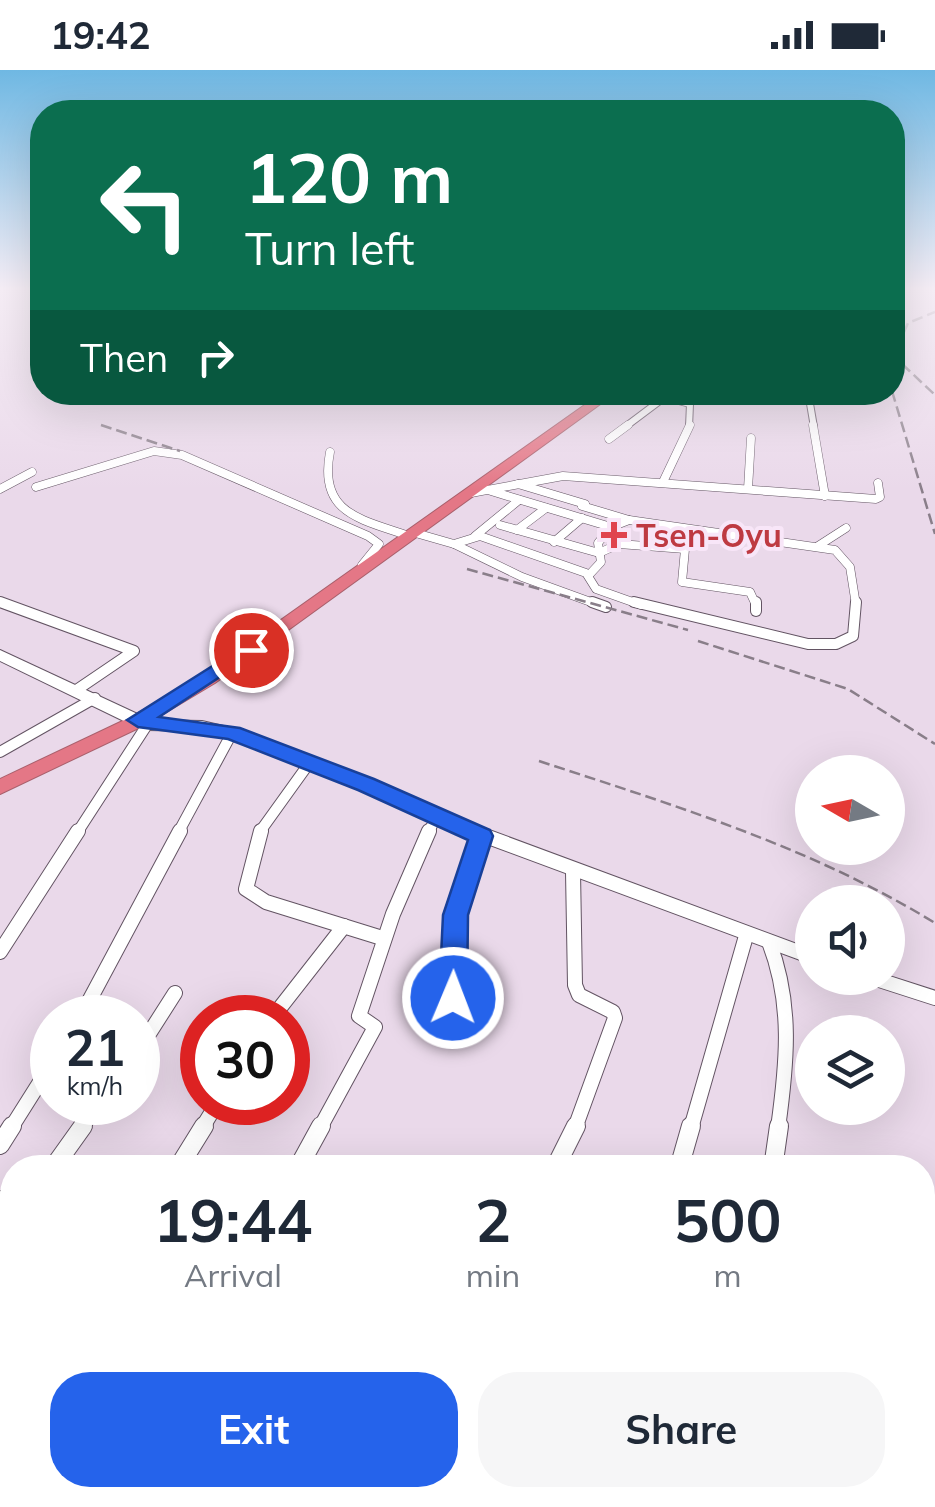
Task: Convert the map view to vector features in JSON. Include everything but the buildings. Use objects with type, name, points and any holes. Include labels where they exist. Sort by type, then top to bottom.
[{"type":"highway","points":[[0,788],[142,723],[358,572],[423,532],[470,493],[593,405]]},
{"type":"street","points":[[609,439],[655,405]]},
{"type":"street","points":[[662,482],[667,463],[694,419],[690,405]]},
{"type":"street","points":[[810,405],[826,496]]},
{"type":"street","points":[[748,489],[751,438]]},
{"type":"street","points":[[36,487],[154,451],[182,455],[380,544],[358,572]]},
{"type":"street","points":[[330,452],[323,474],[329,494],[361,519],[459,542],[522,577],[606,608]]},
{"type":"street","points":[[0,489],[32,472]]},
{"type":"street","points":[[470,493],[563,476],[880,498],[878,484]]},
{"type":"street","points":[[475,536],[590,575],[596,588],[646,606],[822,646],[853,636],[855,586],[845,558],[818,546],[629,520],[518,484]]},
{"type":"street","points":[[491,491],[611,527]]},
{"type":"street","points":[[459,542],[475,536],[519,500]]},
{"type":"street","points":[[570,515],[585,504]]},
{"type":"street","points":[[517,530],[546,508]]},
{"type":"street","points":[[554,542],[582,518]]},
{"type":"street","points":[[590,575],[601,562],[598,543],[611,527],[629,520]]},
{"type":"street","points":[[500,525],[599,553],[619,544],[685,548]]},
{"type":"street","points":[[818,546],[846,528]]},
{"type":"street","points":[[689,531],[682,582],[750,592],[756,598],[756,612]]},
{"type":"street","points":[[522,550],[538,536]]},
{"type":"street","points":[[0,602],[134,650],[78,689]]},
{"type":"street","points":[[2,658],[78,689],[142,723],[202,726],[232,733],[573,872],[795,951]]},
{"type":"street","points":[[0,752],[94,698]]},
{"type":"street","points":[[0,952],[142,723]]},
{"type":"street","points":[[92,995],[232,733]]},
{"type":"street","points":[[310,762],[262,826],[246,868],[246,889],[266,902],[382,938]]},
{"type":"street","points":[[305,1155],[376,1028],[359,1016],[406,875],[437,816]]},
{"type":"street","points":[[451,1026],[454,922],[481,836]]},
{"type":"street","points":[[561,1155],[580,1117],[616,1018],[613,1012],[580,995],[575,985],[573,872]]},
{"type":"street","points":[[290,995],[344,926]]},
{"type":"street","points":[[683,1155],[746,936]]},
{"type":"street","points":[[769,942],[786,986],[790,1020],[774,1155]]},
{"type":"street","points":[[905,988],[935,998]]},
{"type":"street","points":[[160,1017],[175,993]]},
{"type":"street","points":[[0,1146],[30,1098]]},
{"type":"street","points":[[62,1155],[84,1125]]},
{"type":"street","points":[[186,1155],[204,1125]]},
{"type":"railway","points":[[905,367],[935,395]]},
{"type":"railway","points":[[896,405],[935,534]]},
{"type":"railway","points":[[101,425],[180,451]]},
{"type":"railway","points":[[467,569],[688,630]]},
{"type":"railway","points":[[698,641],[848,689],[935,744]]},
{"type":"railway","points":[[539,761],[791,850],[935,923]]},
{"type":"place","name":"Tsen-Oyu","points":[[614,535]]},
{"type":"route","points":[[251,650],[210,679],[138,720],[148,725],[202,726],[232,733],[366,784],[481,836],[456,915],[453,998]]}]
